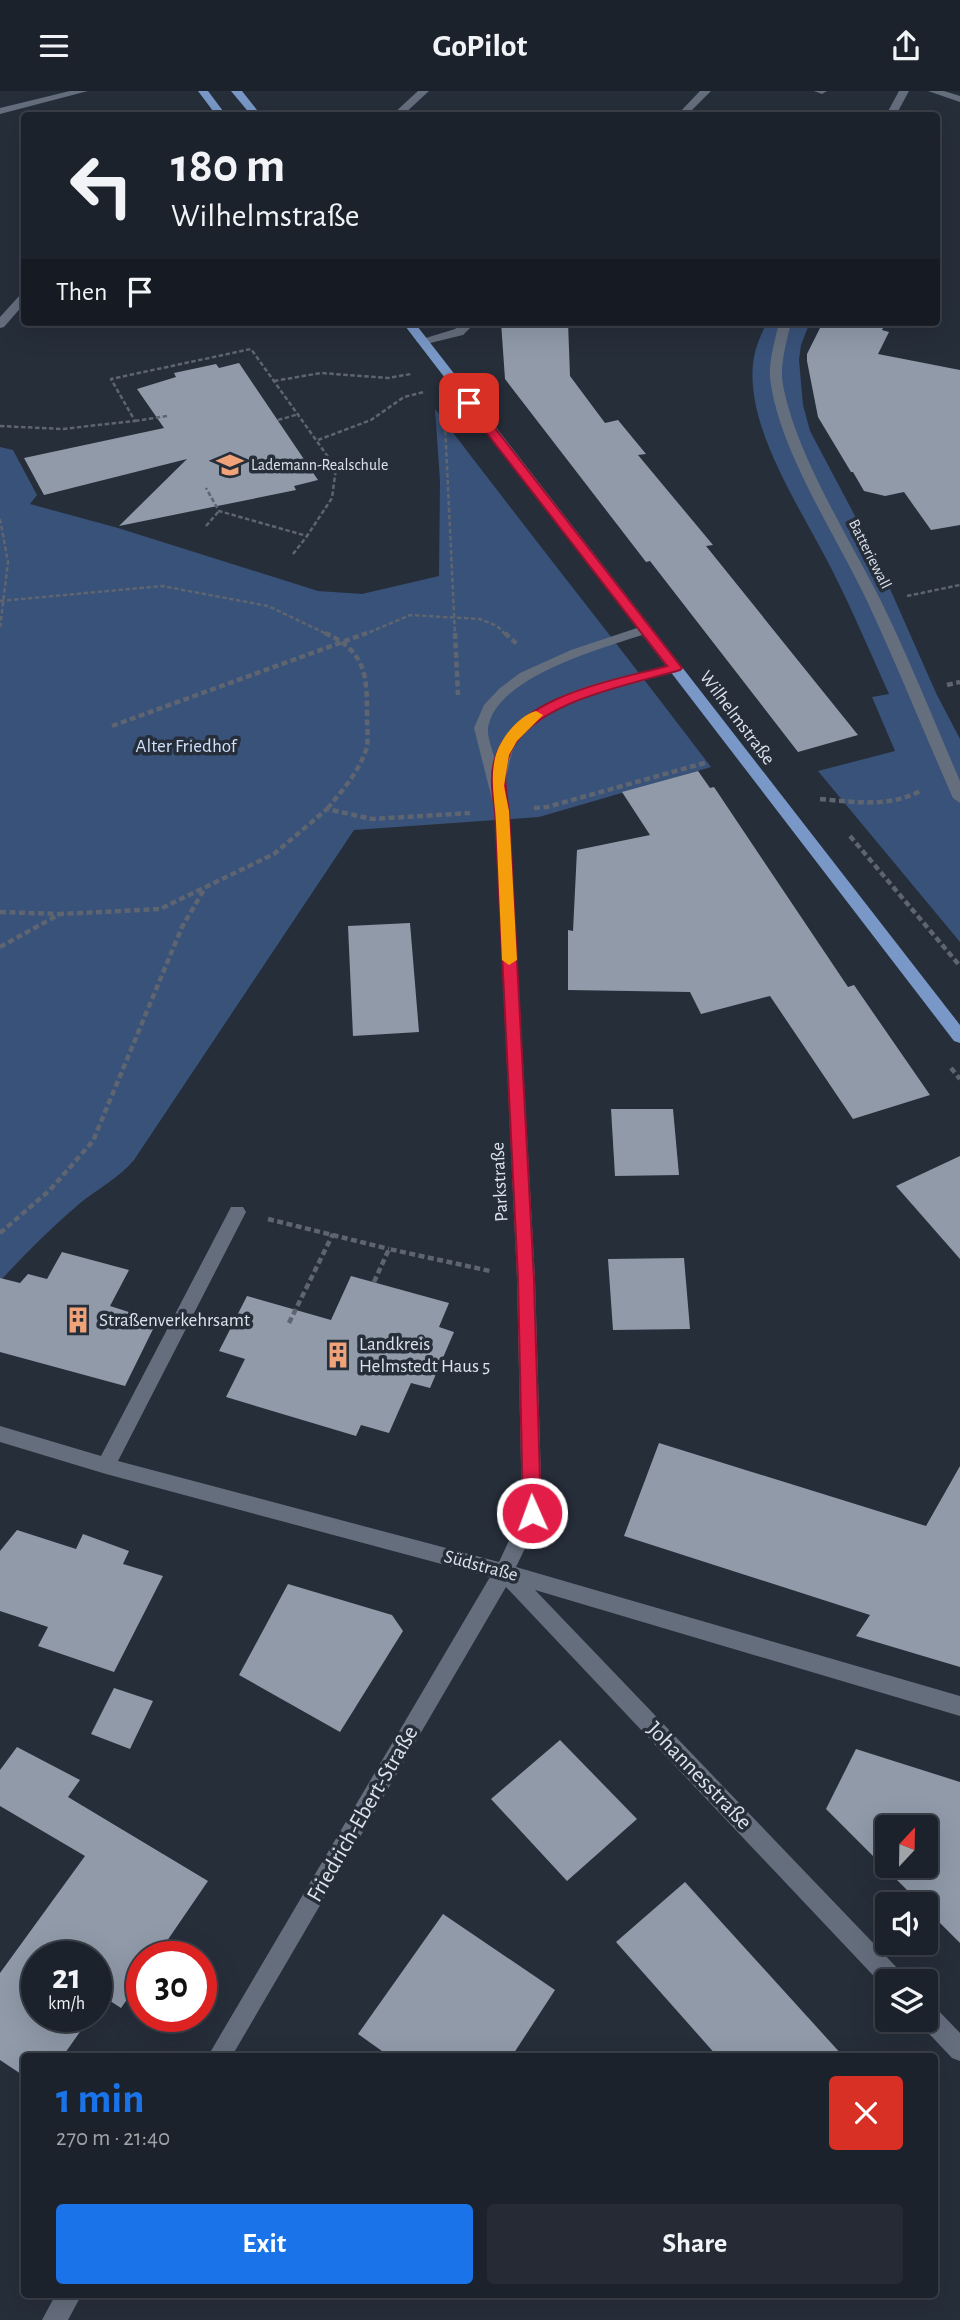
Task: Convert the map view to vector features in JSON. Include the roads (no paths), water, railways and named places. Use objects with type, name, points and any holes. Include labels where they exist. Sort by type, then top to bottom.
[{"type":"main road","points":[[203,91],[219,112]]},
{"type":"main road","points":[[236,91],[254,112]]},
{"type":"main road","name":"Wilhelmstraße","points":[[411,326],[960,1037]]},
{"type":"street","points":[[0,111],[83,91]]},
{"type":"street","points":[[400,112],[424,91]]},
{"type":"street","points":[[685,112],[706,91]]},
{"type":"street","points":[[893,112],[904,91]]},
{"type":"street","points":[[933,91],[960,99]]},
{"type":"street","points":[[0,324],[21,300]]},
{"type":"street","points":[[422,341],[459,332],[466,326]]},
{"type":"street","name":"Batteriewall","points":[[784,326],[777,358],[776,382],[784,416],[804,463],[875,603],[960,798]]},
{"type":"street","name":"Parkstraße","points":[[504,1571],[532,1513],[526,1279],[502,811],[498,786],[480,730],[487,710],[503,690],[543,668],[646,629]]},
{"type":"street","name":"Parkstraße","points":[[498,786],[502,755],[511,739],[525,722],[541,711],[597,690],[675,668]]},
{"type":"street","points":[[106,1467],[237,1212]]},
{"type":"street","name":"Südstraße","points":[[0,1434],[106,1467],[504,1571],[960,1706]]},
{"type":"street","name":"Johannesstraße","points":[[504,1571],[883,1969]]},
{"type":"street","name":"Friedrich-Ebert-Straße","points":[[221,2053],[504,1571]]},
{"type":"street","points":[[938,2027],[960,2050]]},
{"type":"street","points":[[54,2320],[68,2298]]},
{"type":"place","name":"Lademann-Realschule","points":[[230,465]]},
{"type":"place","name":"Straßenverkehrsamt","points":[[78,1320]]},
{"type":"place","name":"Landkreis Helmstedt Haus 5","points":[[338,1355]]},
{"type":"park label","name":"Alter Friedhof","points":[[186,746]]}]
